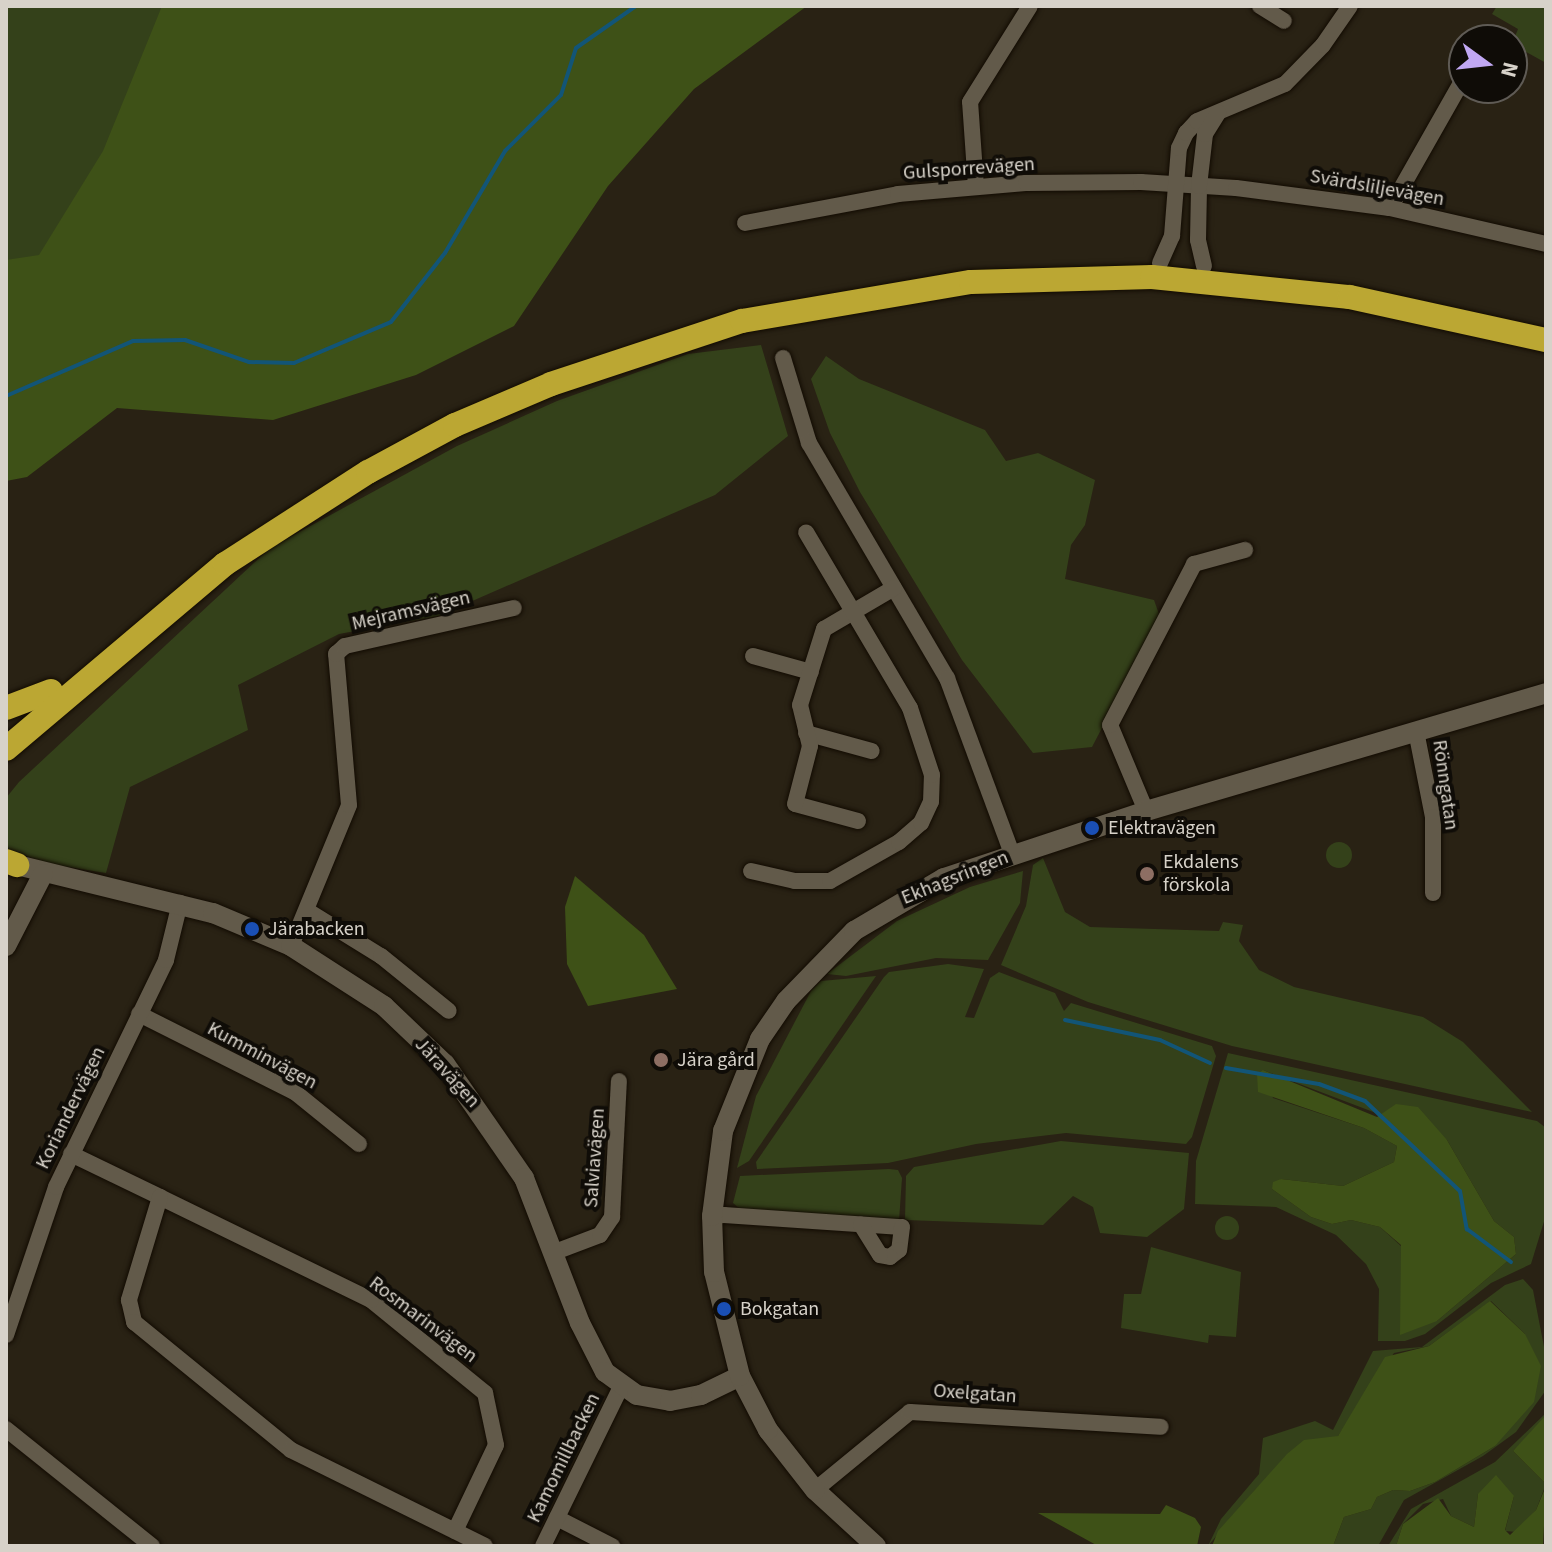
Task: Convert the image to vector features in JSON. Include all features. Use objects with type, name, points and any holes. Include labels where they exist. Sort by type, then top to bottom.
[{"type":"highway","points":[[6,730],[186,576],[291,502],[398,438],[530,376],[702,317],[846,285],[1023,263],[1160,263],[1350,282],[1546,325]]},
{"type":"highway","points":[[6,749],[225,564],[368,472],[455,425],[551,384],[742,321],[971,282],[1138,277],[1308,290],[1546,340]]},
{"type":"highway","points":[[6,708],[51,691]]},
{"type":"street","points":[[976,187],[970,102],[1030,6]]},
{"type":"street","points":[[1260,6],[1284,21]]},
{"type":"street","points":[[1160,263],[1172,236],[1179,148],[1186,133],[1220,112],[1285,84],[1323,45],[1350,6]]},
{"type":"street","points":[[1390,208],[1449,104]]},
{"type":"street","points":[[1204,266],[1198,240],[1199,186],[1205,134],[1220,112]]},
{"type":"street","name":"Gulsporrevägen","points":[[745,223],[898,194],[976,187],[1091,181],[1199,186]]},
{"type":"street","name":"Svärdsliljevägen","points":[[1199,186],[1390,208],[1546,244]]},
{"type":"street","points":[[783,358],[809,443],[947,678],[1012,854]]},
{"type":"street","points":[[751,871],[795,881],[830,881],[899,842],[926,815],[932,775],[915,721],[806,532]]},
{"type":"street","points":[[1146,811],[1112,733],[1114,714],[1194,564],[1245,550]]},
{"type":"street","points":[[858,821],[795,804],[810,746],[799,715],[824,629],[894,588]]},
{"type":"street","name":"Mejramsvägen","points":[[291,946],[308,911],[349,805],[336,654],[345,646],[514,608]]},
{"type":"street","points":[[753,656],[811,672]]},
{"type":"street","name":"Ekhagsringen","points":[[876,1546],[815,1490],[768,1430],[740,1376],[714,1272],[712,1216],[715,1172],[736,1092],[760,1039],[786,1001],[854,931],[894,903],[944,878],[1146,811],[1546,693]]},
{"type":"street","name":"Rönngatan","points":[[1416,731],[1433,817],[1433,893]]},
{"type":"street","points":[[806,733],[872,751]]},
{"type":"street","name":"Järavägen","points":[[11,863],[43,874],[180,903],[291,946],[384,1006],[445,1064],[524,1178],[593,1353],[621,1387]]},
{"type":"street","points":[[6,946],[43,874]]},
{"type":"street","name":"Koriandervägen","points":[[6,1335],[71,1154],[166,960],[180,903]]},
{"type":"street","points":[[308,911],[381,956],[449,1011]]},
{"type":"street","name":"Kumminvägen","points":[[139,1014],[296,1093],[359,1144]]},
{"type":"street","name":"Salviavägen","points":[[555,1252],[600,1235],[612,1217],[619,1081]]},
{"type":"street","name":"Rosmarinvägen","points":[[71,1154],[371,1300],[485,1393],[496,1445],[455,1531]]},
{"type":"street","points":[[160,1197],[129,1300],[134,1322],[291,1450],[485,1546]]},
{"type":"street","points":[[712,1216],[861,1224]]},
{"type":"street","points":[[621,1387],[670,1401],[701,1395],[740,1376]]},
{"type":"street","name":"Kamomillbacken","points":[[543,1546],[621,1387]]},
{"type":"street","name":"Oxelgatan","points":[[815,1490],[910,1412],[1161,1427]]},
{"type":"street","points":[[6,1429],[152,1546]]},
{"type":"street","points":[[557,1518],[612,1546]]},
{"type":"green space","points":[[6,6],[196,6],[90,218],[6,298]]},
{"type":"green space","points":[[162,6],[807,6],[694,89],[608,186],[514,326],[416,375],[273,420],[117,408],[27,477],[6,481],[6,260],[39,255],[103,151]]},
{"type":"green space","points":[[1497,6],[1546,6],[1546,63],[1528,53],[1528,24],[1509,24],[1492,14]]},
{"type":"green space","points":[[761,345],[788,436],[715,495],[438,616],[339,634],[238,685],[248,730],[130,787],[106,873],[49,864],[6,849],[6,798],[19,782],[270,548],[457,446],[557,401],[688,354]]},
{"type":"green space","points":[[826,356],[859,379],[985,430],[1006,461],[1038,453],[1095,480],[1085,525],[1071,545],[1065,579],[1154,600],[1160,617],[1092,747],[1033,753],[962,660],[860,492],[830,433],[811,379]]},
{"type":"green space","points":[[1339,842],[1348,846],[1352,855],[1348,864],[1339,868],[1330,864],[1326,855],[1330,846]]},
{"type":"green space","points":[[1043,858],[1065,912],[1090,927],[1219,931],[1223,922],[1243,925],[1239,941],[1259,970],[1294,987],[1423,1017],[1463,1042],[1532,1112],[1232,1046],[1088,1002],[1001,965],[1026,906],[1033,865]]},
{"type":"green space","points":[[1023,871],[1020,903],[988,960],[936,958],[846,976],[827,974],[897,921],[970,887]]},
{"type":"green space","points":[[575,876],[644,935],[677,989],[588,1006],[567,964],[565,907]]},
{"type":"green space","points":[[948,964],[984,969],[965,1017],[974,1018],[990,978],[999,972],[1055,993],[1064,1011],[1071,1003],[1212,1046],[1216,1056],[1192,1137],[1186,1144],[1066,1133],[976,1144],[888,1163],[757,1169],[756,1162],[884,977],[889,972]]},
{"type":"green space","points":[[876,976],[749,1161],[737,1168],[756,1096],[811,991],[821,981]]},
{"type":"green space","points":[[1228,1053],[1537,1121],[1546,1128],[1546,1215],[1531,1264],[1491,1283],[1425,1334],[1405,1341],[1378,1341],[1379,1289],[1366,1264],[1336,1235],[1276,1207],[1195,1204],[1196,1161]],"holes":[[[1263,1070],[1447,1140],[1494,1221],[1514,1237],[1516,1254],[1437,1321],[1401,1281],[1401,1246],[1380,1227],[1351,1220],[1332,1224],[1311,1217],[1272,1189],[1281,1179],[1343,1186],[1394,1162],[1397,1146],[1364,1128],[1273,1098]]]},
{"type":"green space","points":[[1263,1070],[1377,1117],[1396,1104],[1418,1107],[1447,1140],[1494,1221],[1514,1237],[1516,1254],[1437,1321],[1400,1335],[1401,1245],[1380,1227],[1351,1220],[1332,1224],[1311,1217],[1272,1189],[1273,1182],[1281,1179],[1343,1186],[1394,1162],[1397,1146],[1364,1128],[1258,1092],[1257,1074]]},
{"type":"green space","points":[[1061,1141],[1189,1153],[1184,1209],[1147,1237],[1100,1233],[1093,1207],[1073,1196],[1043,1225],[905,1220],[906,1176],[914,1167]]},
{"type":"green space","points":[[898,1170],[902,1178],[899,1221],[740,1209],[733,1203],[740,1176]]},
{"type":"green space","points":[[1227,1216],[1238,1223],[1239,1228],[1232,1239],[1227,1240],[1216,1233],[1215,1228],[1222,1217]]},
{"type":"green space","points":[[1151,1247],[1241,1272],[1236,1337],[1209,1335],[1208,1343],[1121,1328],[1124,1294],[1141,1294]]},
{"type":"green space","points":[[1523,1279],[1533,1290],[1546,1357],[1546,1390],[1516,1432],[1483,1456],[1404,1500],[1378,1546],[1333,1546],[1344,1517],[1371,1509],[1377,1497],[1393,1490],[1410,1491],[1435,1482],[1495,1446],[1525,1334],[1491,1301],[1429,1346],[1394,1353],[1338,1436],[1255,1490],[1208,1546],[1221,1519],[1259,1474],[1263,1438],[1315,1421],[1333,1430],[1373,1351],[1422,1347],[1505,1285]]},
{"type":"green space","points":[[1490,1301],[1525,1334],[1541,1366],[1534,1402],[1495,1446],[1435,1482],[1410,1491],[1393,1490],[1377,1497],[1371,1509],[1344,1517],[1333,1546],[1212,1546],[1218,1531],[1287,1454],[1304,1440],[1338,1436],[1385,1357],[1429,1346]]},
{"type":"green space","points":[[1546,1413],[1541,1426],[1513,1451],[1546,1484],[1536,1510],[1517,1532],[1505,1531],[1514,1496],[1478,1494],[1474,1527],[1451,1516],[1443,1499],[1423,1504],[1403,1524],[1396,1546],[1388,1546],[1411,1509],[1495,1462]]},
{"type":"green space","points":[[1546,1415],[1546,1484],[1513,1451]]},
{"type":"green space","points":[[1496,1475],[1514,1496],[1505,1530],[1510,1535],[1536,1510],[1546,1486],[1543,1546],[1396,1546],[1403,1524],[1438,1498],[1451,1516],[1474,1527],[1478,1494]]},
{"type":"green space","points":[[1166,1505],[1195,1518],[1201,1527],[1197,1546],[1098,1546],[1038,1513],[1160,1514]]},
{"type":"waterway","points":[[6,396],[133,341],[185,340],[249,362],[294,363],[391,322],[445,253],[505,151],[561,95],[576,48],[636,6]]},
{"type":"waterway","points":[[1065,1020],[1160,1040],[1210,1063]]},
{"type":"waterway","points":[[1226,1068],[1319,1084],[1365,1101],[1460,1191],[1467,1229],[1511,1262]]},
{"type":"place","name":"Elektravägen","points":[[1092,828]]},
{"type":"place","name":"Ekdalens förskola","points":[[1147,874]]},
{"type":"place","name":"Järabacken","points":[[252,929]]},
{"type":"place","name":"Jära gård","points":[[661,1060]]},
{"type":"place","name":"Bokgatan","points":[[724,1309]]}]
